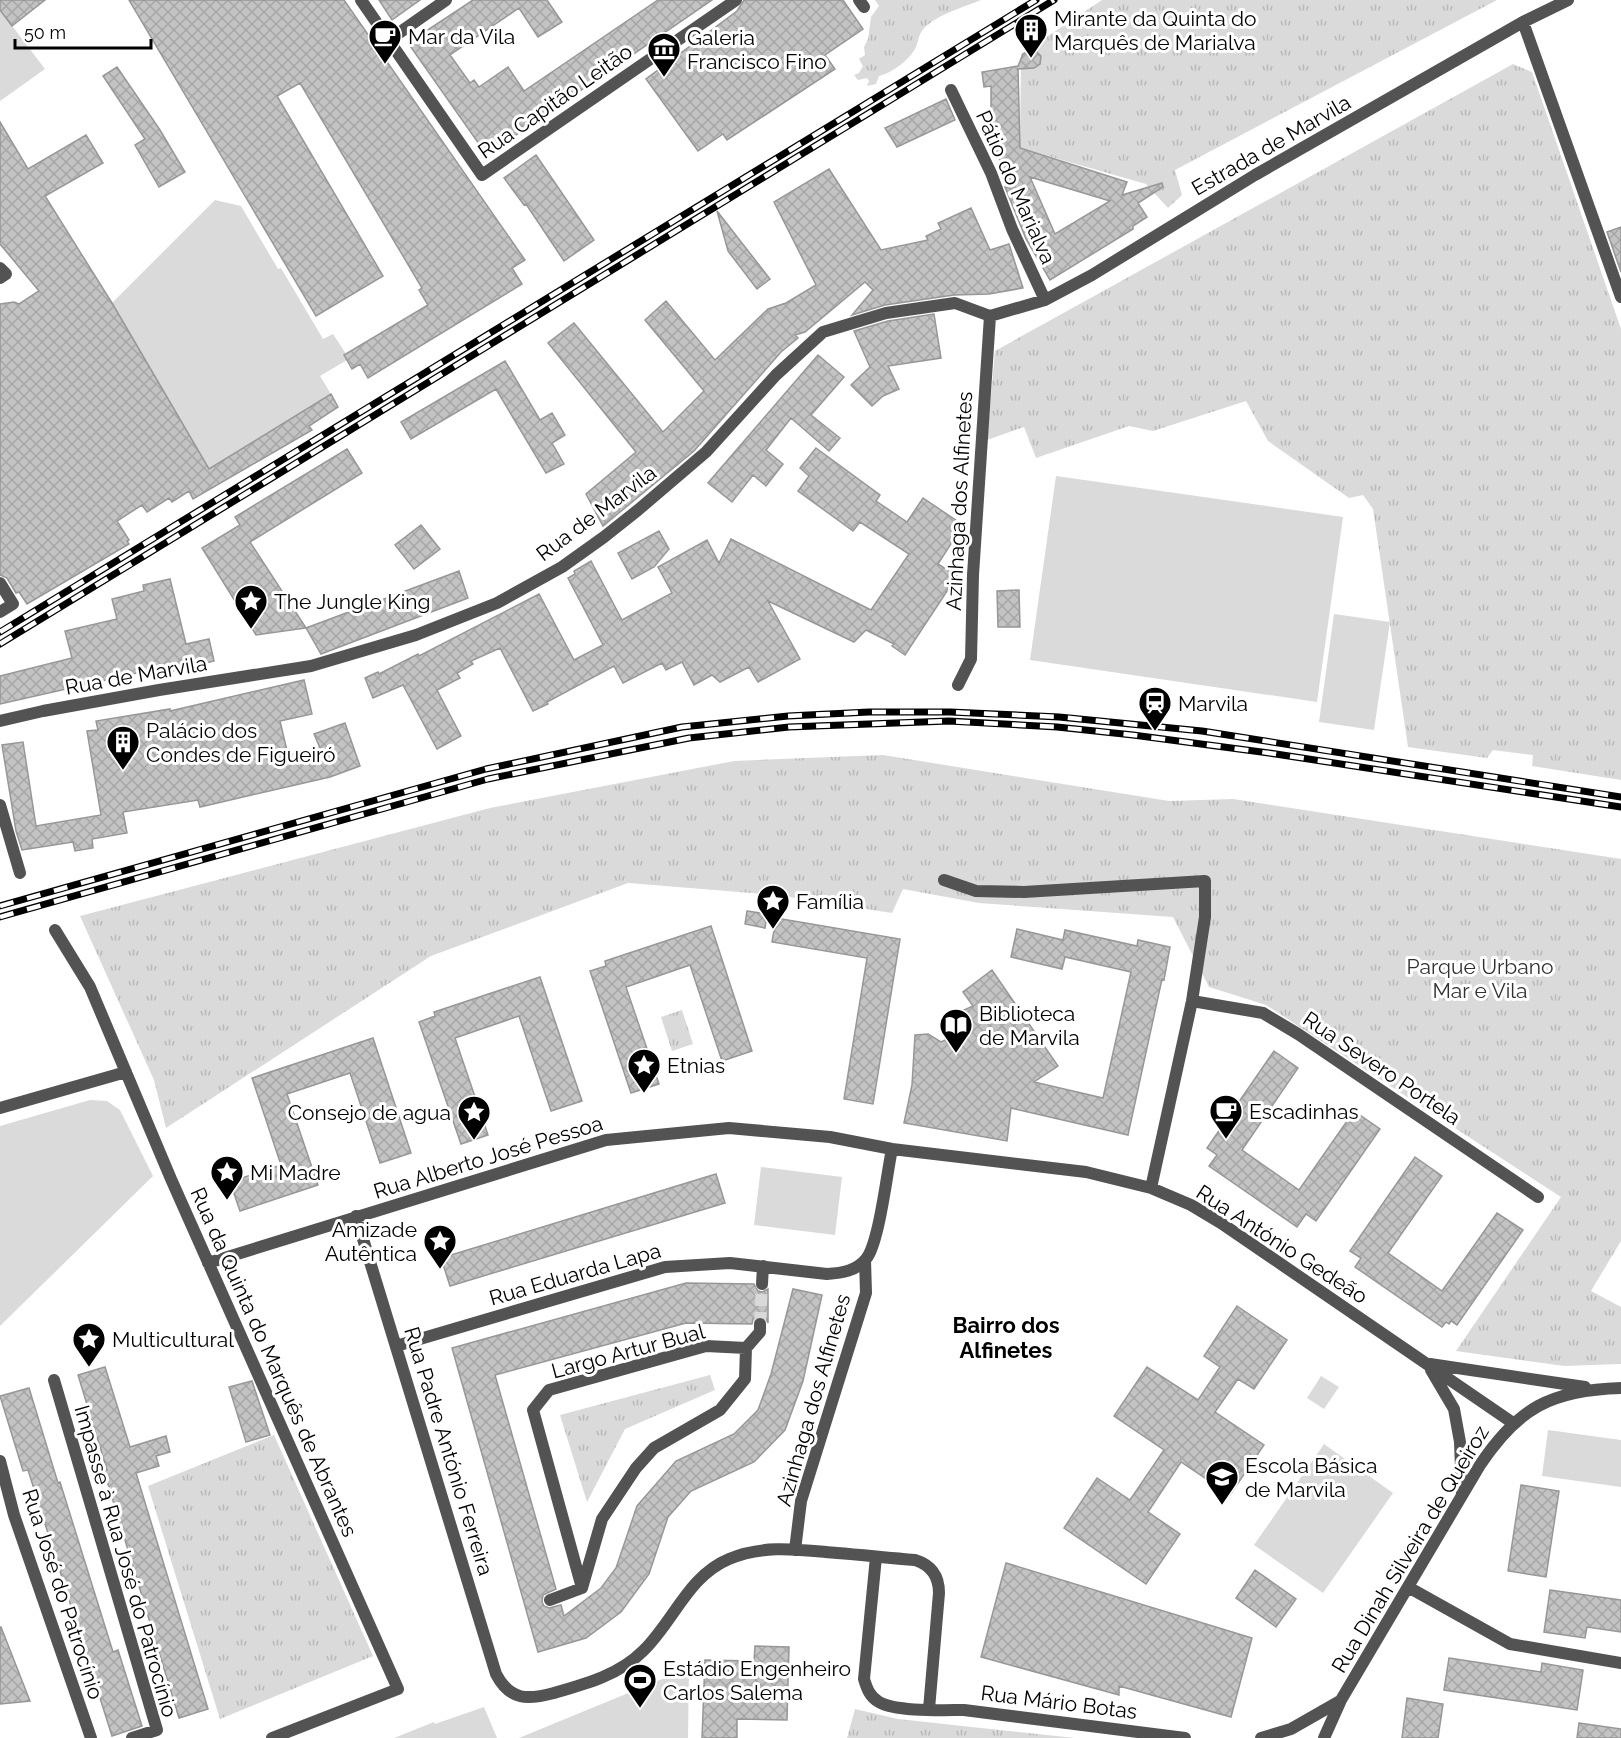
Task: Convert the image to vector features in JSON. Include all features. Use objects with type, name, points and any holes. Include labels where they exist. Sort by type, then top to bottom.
[{"type":"street","name":"Rua Capitão Leitão","points":[[361,0],[482,175],[736,0]]},
{"type":"street","points":[[389,39],[446,0]]},
{"type":"street","name":"Estrada de Marvila","points":[[990,316],[1045,300],[1092,275],[1255,175],[1523,22],[1568,0]]},
{"type":"street","points":[[1523,22],[1621,297]]},
{"type":"street","name":"Pátio do Marialva","points":[[951,90],[991,173],[1012,229],[1045,300]]},
{"type":"street","points":[[0,268],[6,274],[0,278]]},
{"type":"street","name":"Rua de Marvila","points":[[0,721],[148,692],[311,666],[416,635],[497,603],[562,567],[638,510],[706,452],[776,375],[823,332],[886,313],[955,303],[990,316]]},
{"type":"street","name":"Azinhaga dos Alfinetes","points":[[958,685],[971,659],[973,575],[990,316]]},
{"type":"street","points":[[0,583],[13,604],[0,612]]},
{"type":"street","points":[[0,805],[20,873]]},
{"type":"street","points":[[944,880],[976,891],[1024,892],[1204,881],[1204,917],[1192,1001],[1151,1188]]},
{"type":"street","name":"Rua da Quinta do Marquês de Abrantes","points":[[55,930],[90,987],[208,1263],[398,1689],[272,1738]]},
{"type":"street","name":"Rua Severo Portela","points":[[1192,1001],[1263,1013],[1298,1034],[1538,1197]]},
{"type":"street","points":[[0,1108],[126,1072]]},
{"type":"street","name":"Rua Alberto José Pessoa","points":[[208,1263],[606,1140],[738,1129],[830,1137],[892,1149]]},
{"type":"street","points":[[865,1260],[874,1245],[892,1149]]},
{"type":"street","name":"Rua António Gedeão","points":[[892,1149],[1086,1172],[1151,1188],[1191,1205],[1221,1223],[1513,1423]]},
{"type":"street","name":"Rua Padre António Ferreira","points":[[356,1216],[496,1674],[511,1693],[535,1698],[609,1675],[642,1653],[690,1589],[715,1566],[728,1559],[757,1550],[795,1550]]},
{"type":"street","name":"Azinhaga dos Alfinetes","points":[[795,1550],[801,1501],[866,1293],[865,1260]]},
{"type":"street","name":"Rua Eduarda Lapa","points":[[396,1346],[665,1267],[730,1263],[841,1274],[850,1271],[865,1260]]},
{"type":"street","points":[[762,1284],[763,1266]]},
{"type":"street","points":[[550,1600],[582,1588],[602,1519],[636,1468],[654,1448],[720,1410],[745,1379],[746,1348],[760,1332],[760,1324]]},
{"type":"street","name":"Largo Artur Bual","points":[[582,1588],[533,1410],[549,1390],[706,1346],[746,1348]]},
{"type":"street","name":"Rua António Gedeão","points":[[1427,1364],[1599,1389]]},
{"type":"street","name":"Rua António Gedeão","points":[[1427,1364],[1454,1409],[1460,1442],[1462,1495]]},
{"type":"street","name":"Impasse à Rua José do Patrocínio","points":[[54,1380],[157,1730],[132,1738]]},
{"type":"street","name":"Rua Dinah Silveira de Queiroz","points":[[1324,1738],[1341,1700],[1494,1444],[1525,1413],[1552,1399],[1584,1390],[1621,1389]]},
{"type":"street","name":"Rua José do Patrocínio","points":[[0,1461],[14,1515],[91,1738]]},
{"type":"street","points":[[795,1550],[915,1560],[932,1570],[939,1585],[929,1709]]},
{"type":"street","name":"Rua Mário Botas","points":[[876,1557],[864,1679],[873,1698],[889,1706],[964,1710],[1185,1738]]},
{"type":"street","points":[[1408,1587],[1510,1644],[1621,1663]]},
{"type":"street","points":[[1262,1738],[1291,1729],[1341,1700]]},
{"type":"green space","points":[[875,0],[981,0],[931,22],[922,31],[915,49],[907,59],[896,68],[879,76],[876,84],[867,86],[869,81],[867,78],[858,80],[854,75],[859,73],[863,66],[859,59],[865,55],[864,47],[868,39],[871,17],[879,6]]},
{"type":"green space","points":[[1102,0],[1497,0],[1175,170],[1182,195],[1168,208],[1146,184],[1020,148],[1021,54]]},
{"type":"green space","points":[[0,10],[45,69],[0,101]]},
{"type":"green space","points":[[1513,64],[1532,72],[1621,329],[1621,780],[1532,766],[1533,755],[1493,750],[1487,758],[1408,747],[1373,509],[1363,495],[1349,498],[1268,441],[1246,401],[1153,431],[1129,426],[1036,458],[1024,427],[987,440],[995,351]]},
{"type":"green space","points":[[215,200],[241,206],[323,339],[333,334],[346,354],[347,360],[320,376],[331,394],[209,469],[112,303]]},
{"type":"green space","points":[[1056,476],[1343,517],[1317,702],[1030,660]]},
{"type":"green space","points":[[1334,614],[1390,622],[1374,730],[1319,722]]},
{"type":"green space","name":"Parque Urbano Mar e Vila","points":[[883,755],[1169,801],[1233,799],[1621,859],[1621,1241],[1591,1291],[1621,1307],[1621,1364],[1564,1366],[1456,1351],[1561,1197],[1266,1005],[1209,987],[1173,917],[979,903],[903,889],[892,913],[776,895],[628,883],[431,956],[166,1128],[154,1080],[80,916],[490,808],[734,761]]},
{"type":"green space","points":[[682,1010],[693,1044],[672,1051],[661,1017]]},
{"type":"green space","points":[[90,1100],[107,1101],[120,1110],[153,1176],[0,1326],[0,1126]]},
{"type":"green space","points":[[761,1167],[842,1177],[835,1235],[754,1225]]},
{"type":"green space","points":[[710,1375],[715,1390],[625,1429],[587,1502],[560,1415]]},
{"type":"green space","points":[[1321,1376],[1339,1387],[1324,1409],[1307,1398]]},
{"type":"green space","points":[[1548,1430],[1621,1440],[1621,1487],[1542,1476]]},
{"type":"green space","points":[[274,1435],[373,1656],[220,1719],[148,1486]]},
{"type":"green space","points":[[1324,1444],[1393,1493],[1323,1593],[1254,1545]]},
{"type":"green space","name":"Estádio Engenheiro Carlos Salema","points":[[689,1668],[688,1738],[519,1738]]},
{"type":"green space","points":[[484,1707],[497,1738],[394,1738],[434,1722],[435,1724]]},
{"type":"green space","points":[[855,1709],[898,1719],[1075,1738],[847,1738]]},
{"type":"building","points":[[0,0],[45,0],[12,26],[0,10]]},
{"type":"building","points":[[129,0],[344,0],[525,260],[512,268],[522,284],[368,378],[360,364],[352,369],[344,355],[428,305],[419,290],[422,288],[300,83],[277,96],[383,276],[316,316]]},
{"type":"building","points":[[379,0],[420,0],[392,20]]},
{"type":"building","points":[[473,0],[547,0],[562,22],[538,37],[519,8],[450,55],[470,83],[474,80],[479,87],[508,67],[524,91],[658,0],[712,0],[486,154],[408,43]]},
{"type":"building","points":[[744,0],[843,0],[863,29],[825,55],[835,69],[727,140],[723,134],[698,151],[646,79],[737,11]]},
{"type":"building","points":[[1033,49],[1041,56],[1040,64],[1034,68],[1018,69],[1020,148],[1127,182],[1122,195],[1162,183],[1163,187],[1138,203],[1147,217],[1133,226],[1133,229],[1050,280],[1026,239],[1005,187],[1010,188],[997,152],[992,152],[988,121],[991,120],[991,86],[984,87],[982,72],[1018,66],[1023,54]],"holes":[[[1030,177],[1110,201],[1055,234]]]},
{"type":"building","points":[[117,67],[160,130],[185,172],[159,187],[135,145],[145,139],[103,76]]},
{"type":"building","points":[[946,99],[955,120],[897,147],[885,128]]},
{"type":"building","points":[[0,122],[28,169],[86,135],[103,163],[45,196],[112,303],[209,469],[331,394],[338,407],[309,426],[312,430],[193,499],[189,491],[172,502],[169,498],[147,512],[142,505],[117,521],[129,540],[127,541],[129,544],[27,604],[19,592],[16,593],[7,578],[0,575],[0,304],[14,302],[19,304],[39,291],[0,244]]},
{"type":"building","points":[[536,155],[594,240],[564,261],[526,204],[524,205],[504,178]]},
{"type":"building","points":[[829,169],[881,250],[928,240],[926,236],[941,229],[938,223],[971,208],[990,250],[1009,244],[1023,288],[885,305],[852,315],[873,290],[865,282],[805,332],[795,335],[798,338],[781,352],[694,451],[603,526],[586,494],[636,452],[548,343],[574,323],[663,432],[704,391],[645,320],[666,301],[715,360],[768,309],[786,303],[816,285],[774,202]]},
{"type":"building","points":[[717,211],[770,279],[757,289],[728,251]]},
{"type":"building","points":[[1621,227],[1621,272],[1607,232]]},
{"type":"building","points":[[934,314],[941,358],[888,366],[899,389],[883,396],[872,406],[851,385],[870,367],[854,331],[888,321]]},
{"type":"building","points":[[818,355],[844,377],[811,415],[840,438],[829,451],[791,418],[766,450],[783,464],[766,486],[753,475],[732,502],[708,483]]},
{"type":"building","points":[[505,361],[540,420],[552,413],[565,435],[552,443],[564,464],[546,473],[496,389],[411,439],[401,422]]},
{"type":"building","points":[[816,448],[880,495],[876,501],[907,522],[923,498],[963,525],[938,564],[957,576],[905,655],[892,646],[894,644],[866,630],[854,642],[768,601],[800,659],[758,682],[749,667],[720,682],[712,675],[694,685],[682,662],[666,670],[662,663],[623,683],[614,666],[533,711],[500,648],[471,661],[473,664],[457,673],[460,678],[437,690],[461,736],[437,749],[403,685],[373,698],[365,678],[378,672],[379,674],[418,654],[419,656],[539,594],[574,660],[603,645],[568,578],[575,574],[574,571],[591,561],[622,620],[672,593],[658,567],[707,540],[719,563],[731,539],[871,610],[909,554],[860,522],[853,531],[798,491],[809,476],[800,468]]},
{"type":"building","points":[[347,449],[362,473],[250,542],[306,628],[256,635],[202,548],[240,525],[235,517]]},
{"type":"building","points":[[421,525],[440,549],[414,569],[395,545]]},
{"type":"building","points":[[659,531],[669,549],[654,567],[632,579],[618,553]]},
{"type":"building","points":[[459,571],[468,598],[321,654],[306,628]]},
{"type":"building","points":[[170,579],[186,644],[209,639],[214,661],[161,674],[159,668],[0,704],[0,676],[72,658],[65,631],[117,619],[112,599],[144,591],[143,585]]},
{"type":"building","points":[[1019,590],[1020,627],[998,627],[997,591]]},
{"type":"building","points":[[304,680],[312,714],[280,721],[288,755],[320,748],[314,734],[345,723],[360,766],[330,777],[200,807],[198,800],[123,812],[127,833],[92,839],[93,848],[75,851],[73,842],[22,850],[16,831],[2,745],[23,742],[36,826],[101,815],[87,731],[98,730],[96,721],[170,709],[170,711]]},
{"type":"building","points":[[747,911],[767,914],[765,928],[745,924]]},
{"type":"building","points":[[776,918],[900,939],[873,1104],[844,1099],[867,958],[772,942]]},
{"type":"building","points":[[711,926],[752,1051],[722,1061],[690,965],[626,987],[659,1084],[631,1093],[590,971],[606,966],[605,961]]},
{"type":"building","points":[[1017,929],[1063,940],[1065,930],[1137,946],[1138,940],[1170,947],[1128,1135],[1011,1108],[1007,1141],[904,1123],[912,1085],[915,1035],[928,1034],[941,1042],[962,1032],[953,1015],[973,1006],[963,992],[992,970],[1058,1066],[1034,1082],[1103,1098],[1131,972],[1065,957],[1062,969],[1011,957]]},
{"type":"building","points":[[540,977],[582,1101],[551,1111],[519,1016],[455,1038],[488,1135],[461,1144],[419,1022],[435,1016],[434,1012]]},
{"type":"building","points":[[373,1038],[411,1153],[380,1163],[350,1073],[287,1094],[318,1185],[240,1211],[230,1182],[281,1165],[252,1078]]},
{"type":"building","points":[[1274,1051],[1298,1068],[1242,1150],[1299,1190],[1354,1111],[1380,1129],[1316,1221],[1306,1214],[1297,1227],[1209,1166],[1217,1155],[1207,1148]]},
{"type":"building","points":[[1415,1157],[1442,1176],[1388,1253],[1442,1291],[1497,1213],[1523,1230],[1457,1325],[1451,1321],[1449,1324],[1446,1322],[1442,1327],[1355,1267],[1361,1258],[1350,1251]]},
{"type":"building","points":[[716,1174],[725,1203],[450,1286],[441,1258]]},
{"type":"building","points":[[686,1283],[754,1284],[758,1291],[768,1289],[768,1323],[765,1317],[759,1316],[753,1319],[752,1324],[686,1323],[495,1375],[556,1589],[543,1595],[544,1606],[549,1608],[561,1605],[564,1616],[601,1588],[616,1568],[637,1506],[676,1461],[734,1434],[758,1410],[771,1374],[793,1289],[822,1295],[803,1381],[785,1430],[754,1462],[691,1491],[668,1517],[649,1574],[621,1612],[586,1638],[538,1652],[452,1348]]},
{"type":"building","points":[[1237,1306],[1287,1340],[1254,1389],[1238,1379],[1215,1412],[1264,1445],[1230,1495],[1181,1462],[1148,1512],[1180,1534],[1146,1584],[1064,1528],[1097,1478],[1130,1500],[1164,1450],[1114,1416],[1147,1367],[1198,1400],[1220,1367],[1204,1356]]},
{"type":"building","points":[[105,1367],[130,1447],[166,1436],[170,1452],[156,1456],[159,1466],[136,1473],[208,1709],[179,1718],[104,1471],[107,1470],[78,1375]]},
{"type":"building","points":[[252,1381],[270,1435],[246,1442],[229,1387]]},
{"type":"building","points":[[29,1388],[113,1652],[118,1650],[142,1726],[112,1736],[28,1470],[23,1471],[0,1396]]},
{"type":"building","points":[[1521,1485],[1559,1491],[1546,1577],[1508,1571]]},
{"type":"building","points":[[1006,1563],[1252,1638],[1231,1717],[1119,1686],[1119,1695],[981,1657]]},
{"type":"building","points":[[1255,1570],[1296,1599],[1276,1627],[1236,1598]]},
{"type":"building","points":[[1550,1590],[1621,1600],[1621,1632],[1587,1627],[1585,1638],[1544,1632]]},
{"type":"building","points":[[1,1627],[30,1701],[0,1704]]},
{"type":"building","points":[[755,1646],[789,1647],[787,1720],[737,1719],[737,1738],[702,1738],[705,1660],[754,1661]]},
{"type":"building","points":[[1449,1658],[1541,1672],[1542,1663],[1583,1670],[1577,1710],[1444,1690]]},
{"type":"building","points":[[1407,1698],[1443,1704],[1438,1738],[1402,1738]]},
{"type":"building","points":[[1579,1723],[1621,1729],[1621,1738],[1577,1738]]},
{"type":"tunnel","points":[[760,1324],[762,1284]]},
{"type":"railway","points":[[0,632],[1036,0]]},
{"type":"railway","points":[[0,644],[1054,0]]},
{"type":"railway","points":[[0,906],[486,769],[682,727],[788,716],[869,712],[950,712],[1059,717],[1202,731],[1621,797]]},
{"type":"railway","points":[[0,917],[488,779],[689,738],[789,727],[949,721],[1057,727],[1269,753],[1621,807]]},
{"type":"place","name":"Mirante da Quinta do Marquês de Marialva","points":[[1031,59]]},
{"type":"place","name":"Mar da Vila","points":[[385,65]]},
{"type":"place","name":"Galeria Francisco Fino","points":[[664,78]]},
{"type":"place","name":"The Jungle King","points":[[251,630]]},
{"type":"place","name":"Marvila","points":[[1155,732]]},
{"type":"place","name":"Palácio dos Condes de Figueiró","points":[[123,771]]},
{"type":"place","name":"Família","points":[[773,930]]},
{"type":"place","name":"Biblioteca de Marvila","points":[[956,1054]]},
{"type":"place","name":"Etnias","points":[[644,1094]]},
{"type":"place","name":"Escadinhas","points":[[1226,1140]]},
{"type":"place","name":"Consejo de agua","points":[[474,1141]]},
{"type":"place","name":"Mi Madre","points":[[227,1201]]},
{"type":"place","name":"Amizade Autêntica","points":[[440,1270]]},
{"type":"place","name":"Multicultural","points":[[89,1368]]},
{"type":"place","name":"Escola Básica de Marvila","points":[[1222,1506]]},
{"type":"place","name":"Estádio Engenheiro Carlos Salema","points":[[640,1709]]},
{"type":"district","name":"Bairro dos Alfinetes","points":[[1006,1338]]}]
